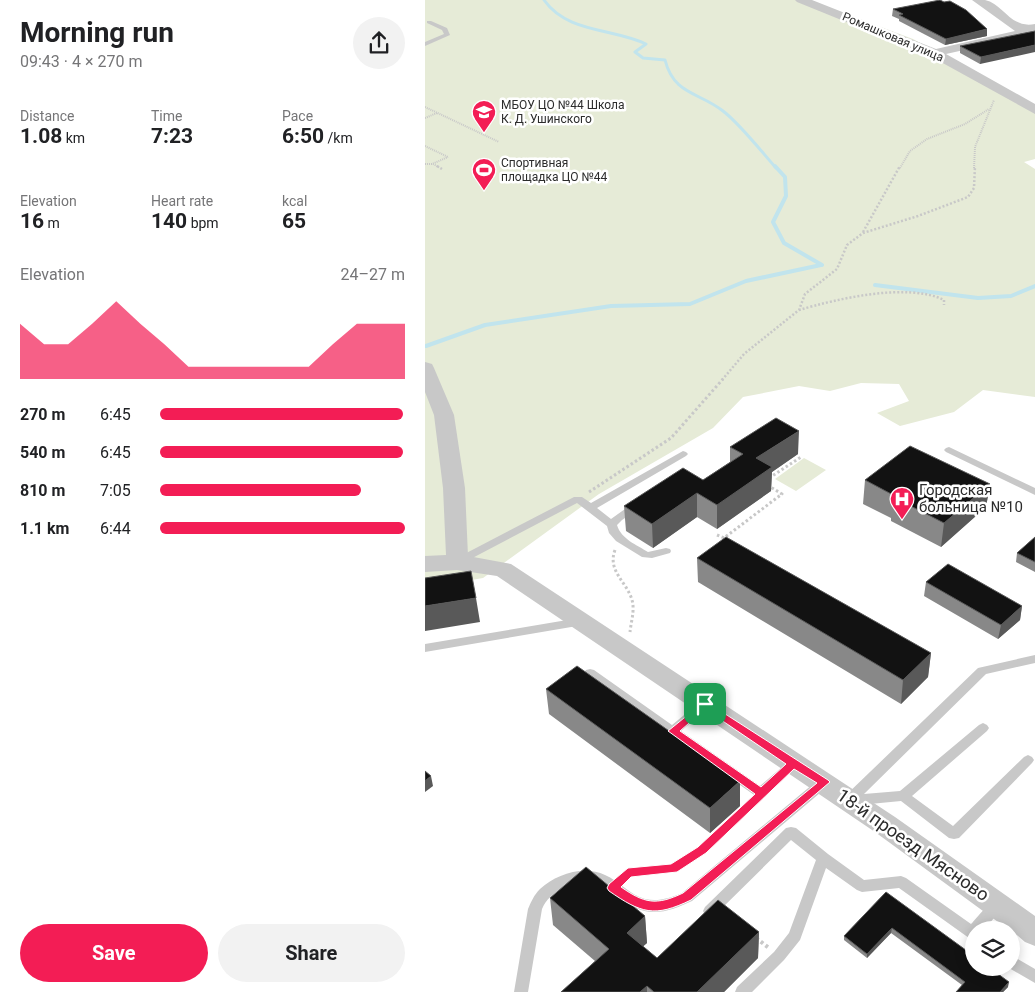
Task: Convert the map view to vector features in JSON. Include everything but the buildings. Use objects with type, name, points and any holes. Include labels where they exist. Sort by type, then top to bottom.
[{"type":"street","name":"Ромашковая улица","points":[[801,0],[903,38],[935,53],[1035,110]]},
{"type":"street","points":[[978,0],[1013,25],[1029,29]]},
{"type":"street","points":[[935,53],[1019,34],[1029,29]]},
{"type":"street","points":[[425,368],[444,415],[454,488],[457,562]]},
{"type":"street","name":"18-й проезд Мясново","points":[[425,564],[457,562],[503,569],[793,764],[825,782],[849,801],[951,869],[1035,933]]},
{"type":"lane","points":[[425,44],[447,35],[445,29],[429,22]]},
{"type":"lane","points":[[949,450],[1035,492]]},
{"type":"lane","points":[[590,508],[683,454]]},
{"type":"lane","points":[[457,562],[578,499],[612,525],[614,532],[624,541],[646,555],[666,551]]},
{"type":"lane","points":[[612,525],[618,518],[642,503]]},
{"type":"lane","points":[[425,648],[582,621]]},
{"type":"lane","points":[[849,801],[982,671],[1035,659]]},
{"type":"lane","points":[[590,673],[761,793],[793,764]]},
{"type":"lane","points":[[673,731],[705,704]]},
{"type":"lane","points":[[849,801],[903,796],[983,728]]},
{"type":"lane","points":[[903,796],[954,834],[1028,760]]},
{"type":"lane","points":[[521,992],[535,909],[542,896],[549,889],[565,881],[583,877],[598,878],[635,903],[654,907],[670,905],[687,897],[825,782]]},
{"type":"lane","points":[[698,922],[791,832],[862,886],[901,882],[965,926]]},
{"type":"lane","points":[[742,992],[779,956],[795,936],[823,858]]},
{"type":"lane","points":[[984,921],[998,905]]},
{"type":"lane","points":[[1020,967],[1035,978]]},
{"type":"path","points":[[799,310],[805,294],[837,269],[847,245],[863,233],[918,216],[968,197],[974,188],[975,146],[990,109],[1001,90]]},
{"type":"path","points":[[425,107],[499,142]]},
{"type":"path","points":[[863,233],[879,201],[910,151],[927,139],[965,124],[990,109]]},
{"type":"path","points":[[425,118],[437,113]]},
{"type":"path","points":[[425,146],[448,157],[432,164],[425,164]]},
{"type":"path","points":[[432,164],[442,169]]},
{"type":"path","points":[[578,499],[671,438],[743,354],[799,310],[861,294],[895,293],[936,296],[944,300],[944,305]]},
{"type":"path","points":[[717,535],[723,538],[782,494],[763,482],[801,457]]},
{"type":"path","points":[[624,541],[617,546],[612,558],[613,565],[633,602],[628,653]]},
{"type":"path","points":[[613,888],[628,873],[673,868],[702,850],[761,793]]},
{"type":"path","points":[[751,933],[779,956]]},
{"type":"green space","points":[[425,0],[809,0],[913,39],[1035,105],[1035,159],[1024,162],[1035,169],[1035,397],[983,390],[954,412],[900,426],[877,413],[909,401],[899,384],[861,383],[830,391],[799,386],[743,397],[713,428],[599,494],[483,578],[425,588]]},
{"type":"green space","points":[[804,458],[826,470],[796,491],[775,479]]},
{"type":"waterway","points":[[544,0],[565,19],[646,44],[635,52],[643,58],[665,60],[674,80],[681,87],[730,116],[776,168]]},
{"type":"waterway","points":[[775,166],[785,177],[786,196],[773,222],[784,243],[822,265]]},
{"type":"waterway","points":[[426,346],[485,325],[611,306],[690,304],[746,281],[821,265]]},
{"type":"waterway","points":[[875,285],[978,298],[1011,296],[1035,286]]},
{"type":"place","name":"МБОУ ЦО №44 Школа К. Д. Ушинского","points":[[484,133]]},
{"type":"place","name":"Спортивная площадка ЦО №44","points":[[484,191]]},
{"type":"place","name":"Городская больница №10","points":[[902,520]]},
{"type":"route","points":[[705,704],[673,731],[761,793],[793,764],[825,782],[687,897],[670,905],[654,907],[635,903],[613,888],[628,873],[673,868],[702,850],[793,764],[705,704]]}]
